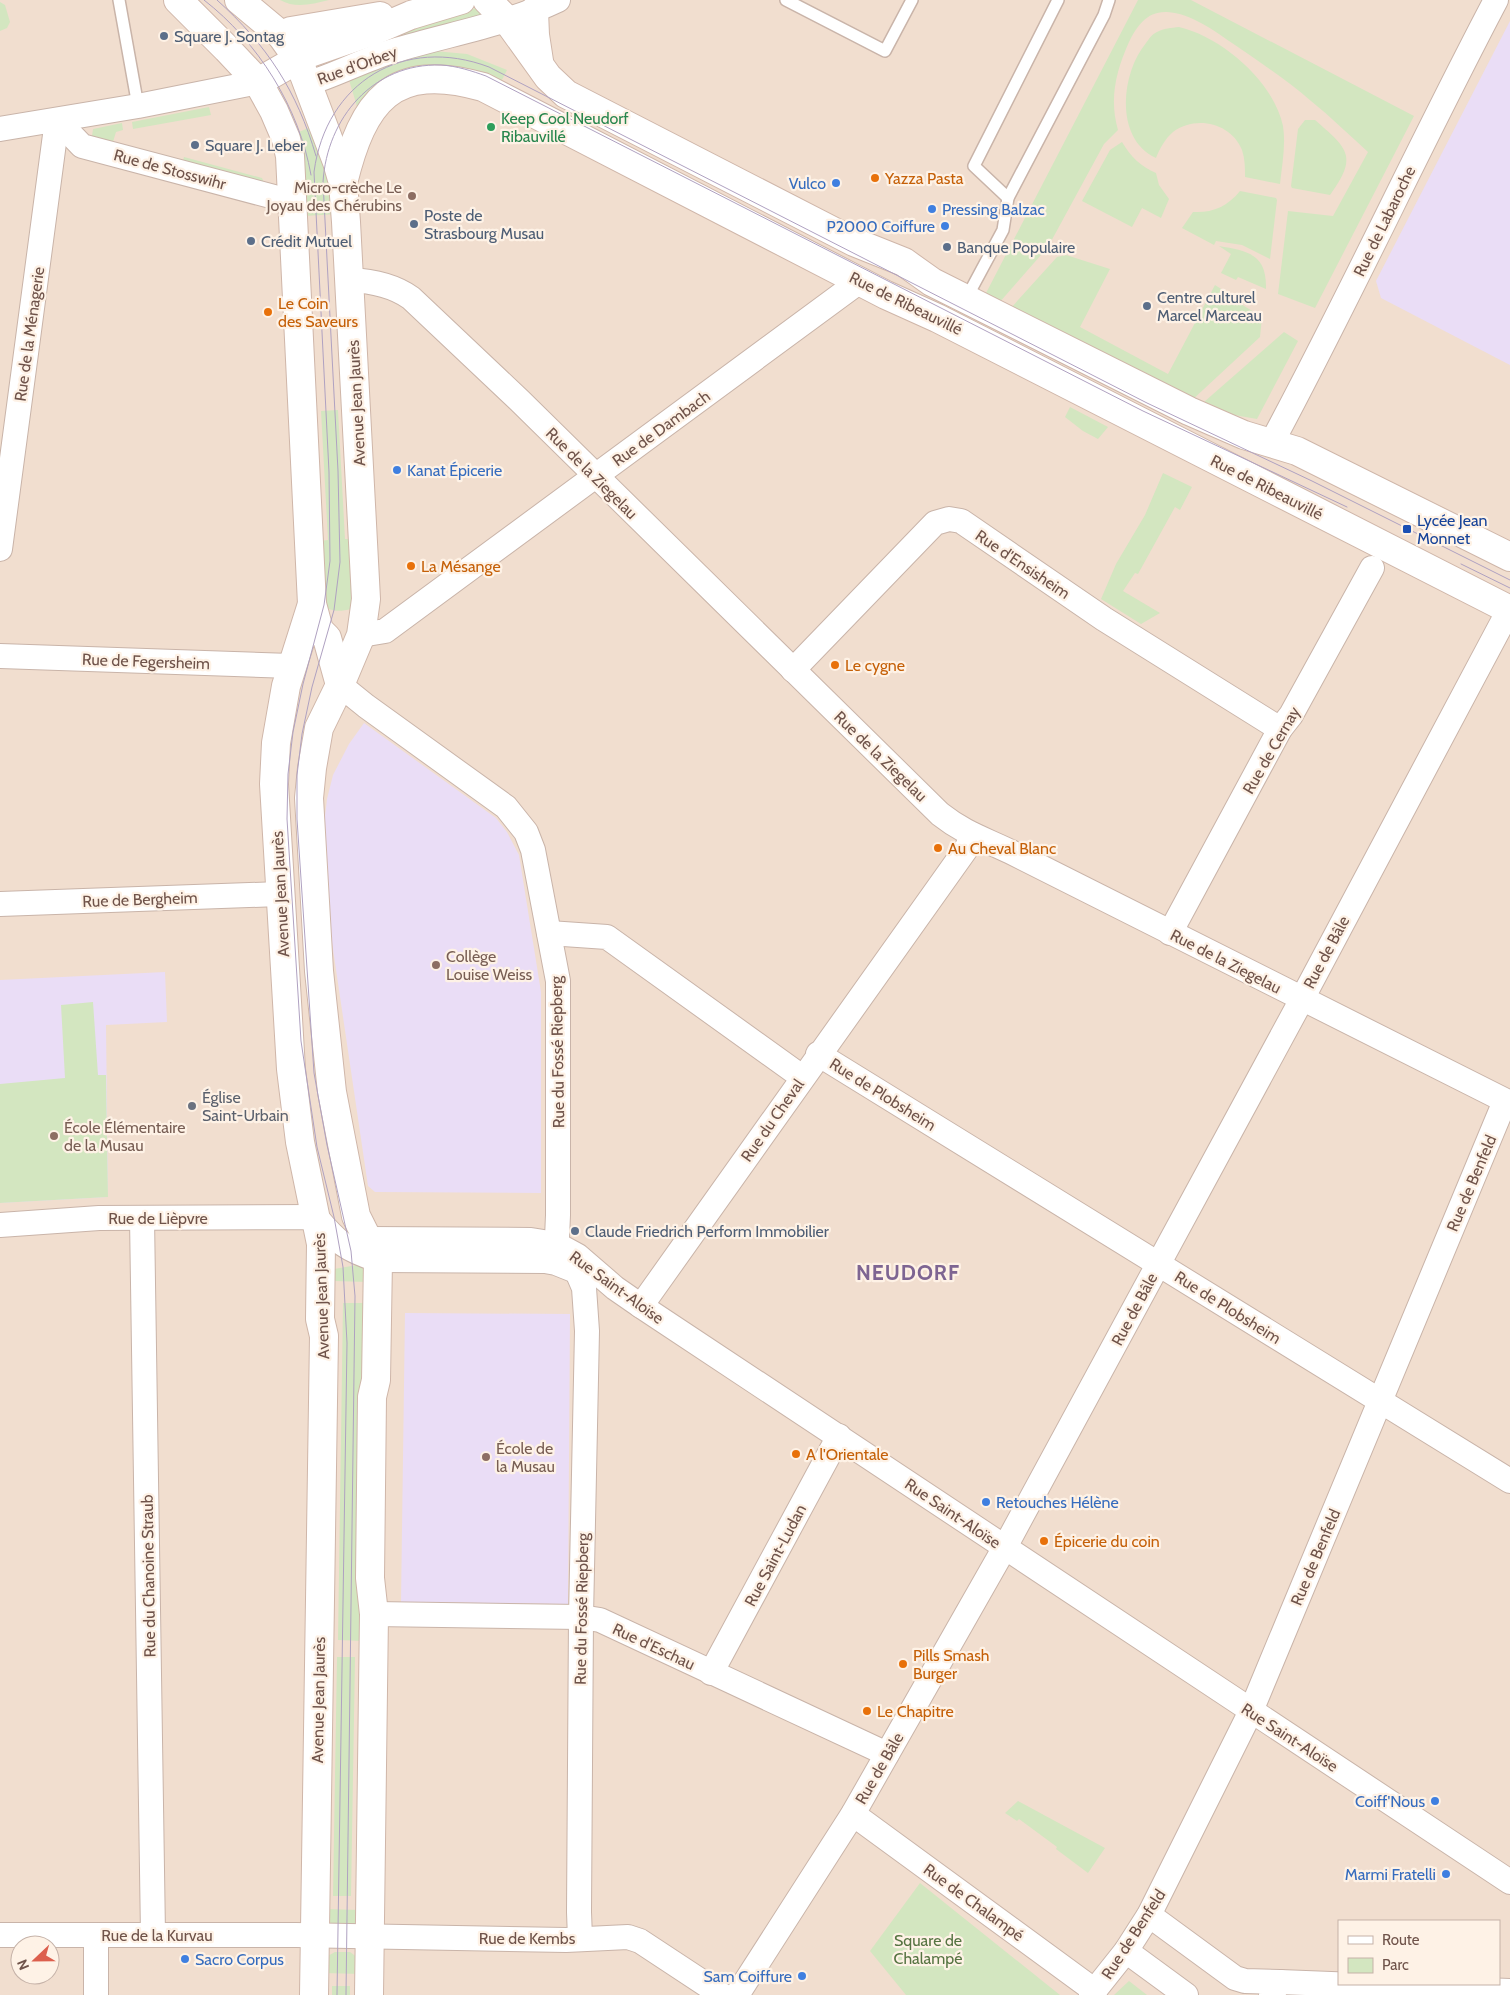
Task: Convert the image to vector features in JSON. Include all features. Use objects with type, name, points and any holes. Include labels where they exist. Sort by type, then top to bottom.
[{"type":"main road","name":"Avenue Jean Jaurès","points":[[178,0],[227,48],[258,82],[274,111],[286,139],[291,165],[312,604],[319,630],[327,638],[340,685]]},
{"type":"main road","name":"Avenue Jean Jaurès","points":[[239,0],[281,35],[302,71],[337,162],[343,183],[350,280],[366,599],[361,634],[340,685],[317,733],[311,775],[310,824],[319,971],[332,1092],[367,1238],[376,1380],[372,1397],[370,1578],[374,1614],[369,1995]]},
{"type":"main road","name":"Rue d'Orbey","points":[[258,82],[302,71],[411,15],[461,0]]},
{"type":"main road","name":"Rue de Ribeauvillé","points":[[487,0],[508,20],[555,85],[566,94],[854,242],[904,262],[932,282],[1189,411],[1244,435],[1272,442],[1313,459],[1510,557]]},
{"type":"main road","name":"Rue de Ribeauvillé","points":[[540,65],[535,35],[546,6]]},
{"type":"main road","name":"Rue d'Orbey","points":[[281,35],[291,31],[373,16],[411,15]]},
{"type":"main road","name":"Rue de Ribeauvillé","points":[[343,183],[354,140],[367,114],[385,95],[397,88],[424,79],[440,79],[473,84],[489,90],[860,281],[937,318],[1510,609]]},
{"type":"main road","name":"Avenue Jean Jaurès","points":[[312,604],[286,686],[276,743],[274,776],[279,894],[292,1077],[300,1142],[321,1244],[320,1319],[324,1336],[305,1935],[314,1995]]},
{"type":"main road","points":[[327,638],[361,634]]},
{"type":"main road","points":[[316,1217],[367,1238]]},
{"type":"street","name":"Rue de Labaroche","points":[[1272,442],[1326,339],[1443,102],[1496,0]]},
{"type":"street","name":"Rue d'Orbey","points":[[302,71],[328,77],[391,52],[508,20],[546,6]]},
{"type":"street","points":[[0,129],[138,106],[258,82]]},
{"type":"street","name":"Rue de Stosswihr","points":[[57,120],[82,146],[293,202]]},
{"type":"street","name":"Rue de la Ménagerie","points":[[0,549],[57,120]]},
{"type":"street","name":"Rue de la Ziegelau","points":[[350,280],[370,281],[394,288],[411,298],[519,400],[940,814],[963,831],[1011,852],[1507,1102]]},
{"type":"street","name":"Rue de Dambach","points":[[361,634],[385,631],[860,281]]},
{"type":"street","name":"Rue d'Ensisheim","points":[[793,670],[935,524],[949,518],[960,521],[1104,619],[1280,729]]},
{"type":"street","name":"Rue de Cernay","points":[[1170,932],[1280,729],[1291,716],[1372,568]]},
{"type":"street","name":"Rue de Bâle","points":[[737,1995],[853,1814],[1004,1547],[1302,999],[1510,609]]},
{"type":"street","name":"Rue de Fegersheim","points":[[0,656],[291,666]]},
{"type":"street","name":"Rue du Fossé Riepberg","points":[[340,685],[366,706],[506,807],[526,832],[534,850],[558,981],[564,1148],[553,1256]]},
{"type":"street","name":"Rue du Cheval","points":[[641,1306],[818,1054],[966,849],[973,835]]},
{"type":"street","name":"Rue de Bergheim","points":[[0,904],[279,894]]},
{"type":"street","points":[[549,933],[607,936],[802,1077]]},
{"type":"street","name":"Rue de Plobsheim","points":[[818,1054],[1510,1481]]},
{"type":"street","name":"Rue de Benfeld","points":[[1093,1993],[1126,1950],[1149,1915],[1251,1711],[1507,1102]]},
{"type":"street","name":"Rue Saint-Aloïse","points":[[316,1217],[344,1246],[362,1255],[367,1238],[531,1240],[553,1256],[578,1256],[615,1288],[641,1306],[1510,1882]]},
{"type":"street","name":"Rue de Lièpvre","points":[[0,1225],[100,1218],[316,1217]]},
{"type":"street","name":"Rue du Chanoine Straub","points":[[142,1218],[153,1935]]},
{"type":"street","name":"Rue du Fossé Riepberg","points":[[580,1938],[581,1617],[587,1331],[584,1288],[590,1266]]},
{"type":"street","points":[[587,1331],[615,1288]]},
{"type":"street","name":"Rue Saint-Ludan","points":[[711,1673],[839,1436]]},
{"type":"street","name":"Rue d'Eschau","points":[[374,1614],[581,1617],[600,1620],[887,1754]]},
{"type":"street","name":"Rue de Chalampé","points":[[853,1814],[1093,1993]]},
{"type":"street","points":[[1149,1915],[1235,1978],[1275,1989],[1510,1990]]},
{"type":"street","name":"Rue de la Kurvau","points":[[0,1935],[305,1935]]},
{"type":"street","points":[[96,1935],[96,1995]]},
{"type":"street","name":"Rue de Kembs","points":[[305,1935],[566,1940],[628,1937],[640,1941],[722,1995]]},
{"type":"street","points":[[1126,1950],[1186,1995]]},
{"type":"lane","points":[[119,0],[138,106]]},
{"type":"lane","points":[[786,0],[885,51],[912,0]]},
{"type":"lane","points":[[1008,198],[974,166],[1058,0]]},
{"type":"lane","points":[[966,299],[1003,230],[1008,198],[1104,15],[1109,0]]},
{"type":"shaded area","points":[[0,0],[1510,0],[1510,1995],[0,1995]]},
{"type":"shaded area","points":[[1510,21],[1510,365],[1381,298],[1376,281]]},
{"type":"shaded area","name":"Collège Louise Weiss","points":[[364,723],[496,818],[507,832],[519,855],[541,992],[541,1193],[375,1192],[368,1186],[330,929],[324,825],[327,799],[333,775],[349,744]]},
{"type":"shaded area","name":"École Élémentaire de la Musau","points":[[165,972],[167,1022],[106,1025],[108,1197],[0,1203],[0,980]]},
{"type":"shaded area","name":"École de la Musau","points":[[405,1313],[570,1314],[568,1604],[401,1602]]},
{"type":"green space","points":[[280,0],[329,0],[298,5]]},
{"type":"green space","points":[[1138,0],[1191,0],[1414,116],[1315,308],[1278,294],[1288,211],[1333,216],[1368,152],[1293,86],[1220,34],[1194,19],[1167,12],[1160,12],[1148,17],[1139,25],[1129,42],[1117,74],[1115,85],[1114,107],[1118,130],[1104,144],[1048,247],[999,303],[985,295]]},
{"type":"green space","points":[[0,2],[5,5],[10,22],[7,28],[0,31]]},
{"type":"green space","points":[[479,7],[488,14],[338,60],[336,54]]},
{"type":"green space","points":[[1179,27],[1195,32],[1228,51],[1244,64],[1269,93],[1278,110],[1284,133],[1280,184],[1245,177],[1243,153],[1237,141],[1230,133],[1212,125],[1192,124],[1173,132],[1163,144],[1156,158],[1142,149],[1133,136],[1128,121],[1126,105],[1131,71],[1138,56],[1152,35],[1168,28]]},
{"type":"green space","points":[[434,51],[467,54],[507,70],[498,88],[447,73],[359,113],[349,80],[373,66]]},
{"type":"green space","points":[[209,107],[211,115],[133,129],[132,122]]},
{"type":"green space","points":[[1305,120],[1315,120],[1335,138],[1345,153],[1344,171],[1330,195],[1292,188],[1291,186],[1298,129]]},
{"type":"green space","points":[[122,123],[123,130],[116,132],[112,145],[94,139],[92,136],[93,129]]},
{"type":"green space","points":[[313,126],[338,214],[304,216],[299,132]]},
{"type":"green space","points":[[1122,142],[1136,160],[1156,173],[1159,185],[1169,199],[1161,218],[1142,208],[1132,227],[1082,201],[1110,150]]},
{"type":"green space","points":[[184,157],[262,178],[266,187],[182,164]]},
{"type":"green space","points":[[1240,191],[1276,198],[1277,200],[1270,259],[1242,245],[1216,241],[1214,245],[1182,228],[1193,212],[1219,208],[1235,197]]},
{"type":"green space","points":[[1219,246],[1239,250],[1254,256],[1263,268],[1266,289],[1238,277],[1236,280],[1221,273],[1231,254]]},
{"type":"green space","points":[[1066,255],[1110,269],[1080,327],[1168,374],[1215,285],[1229,294],[1228,296],[1262,317],[1260,337],[1190,402],[1010,309],[1057,257]]},
{"type":"green space","points":[[1284,332],[1298,341],[1257,419],[1234,415],[1204,402]]},
{"type":"green space","points":[[1070,407],[1108,427],[1098,439],[1083,431],[1065,417]]},
{"type":"green space","points":[[338,410],[345,539],[354,539],[357,600],[351,609],[337,611],[324,605],[319,541],[328,540],[321,411]]},
{"type":"green space","points":[[1163,473],[1192,487],[1180,510],[1175,507],[1138,574],[1135,573],[1123,591],[1160,613],[1141,624],[1101,599],[1116,564],[1145,515]]},
{"type":"green space","points":[[93,1002],[98,1075],[106,1075],[108,1197],[0,1203],[0,1084],[65,1078],[61,1005]]},
{"type":"green space","points":[[357,1265],[365,1268],[368,1282],[334,1281],[334,1269]]},
{"type":"green space","points":[[343,1303],[368,1303],[364,1641],[338,1640]]},
{"type":"green space","points":[[337,1657],[355,1657],[351,1896],[333,1896]]},
{"type":"green space","points":[[1018,1801],[1105,1848],[1088,1873],[1019,1819],[1017,1821],[1005,1813]]},
{"type":"green space","name":"Square de Chalampé","points":[[920,1883],[1060,1995],[906,1995],[870,1951]]},
{"type":"green space","points":[[324,1909],[361,1910],[358,1921],[354,1925],[331,1924]]},
{"type":"green space","points":[[335,1952],[350,1952],[358,1958],[361,1974],[323,1973],[326,1957]]},
{"type":"green space","points":[[1129,1981],[1147,1995],[1114,1995]]},
{"type":"green space","points":[[332,1986],[350,1986],[350,1995],[332,1995]]},
{"type":"tram line","points":[[204,0],[242,36],[273,78],[297,125],[311,175]]},
{"type":"tram line","points":[[217,0],[251,34],[278,70],[300,111],[316,156]]},
{"type":"tram line","points":[[337,1995],[347,1343],[343,1267],[334,1217],[317,1147],[301,1041],[287,819],[288,774],[293,732],[303,684],[324,605],[330,561],[329,472],[314,172],[321,140],[334,113],[352,91],[374,74],[399,62],[427,57],[458,59],[489,67],[1147,403],[1312,481],[1510,580]]},
{"type":"tram line","points":[[346,1995],[355,1296],[351,1251],[327,1145],[314,1073],[297,819],[297,775],[302,734],[312,687],[334,610],[340,562],[338,471],[323,182],[326,159],[334,136],[344,116],[358,99],[375,84],[394,73],[417,67],[441,65],[464,69],[486,76],[1143,411],[1347,507]]},
{"type":"tram line","points":[[1461,564],[1510,588]]},
{"type":"place","name":"Square J. Sontag","points":[[164,36]]},
{"type":"place","name":"Keep Cool Neudorf Ribauvillé","points":[[491,127]]},
{"type":"place","name":"Square J. Leber","points":[[195,145]]},
{"type":"place","name":"Yazza Pasta","points":[[875,178]]},
{"type":"place","name":"Vulco","points":[[836,183]]},
{"type":"place","name":"Micro-crèche Le Joyau des Chérubins","points":[[412,196]]},
{"type":"place","name":"Pressing Balzac","points":[[932,209]]},
{"type":"place","name":"Poste de Strasbourg Musau","points":[[414,224]]},
{"type":"place","name":"P2000 Coiffure","points":[[945,226]]},
{"type":"place","name":"Crédit Mutuel","points":[[251,241]]},
{"type":"place","name":"Banque Populaire","points":[[947,247]]},
{"type":"place","name":"Centre culturel Marcel Marceau","points":[[1147,306]]},
{"type":"place","name":"Le Coin des Saveurs","points":[[268,312]]},
{"type":"place","name":"Kanat Épicerie","points":[[397,470]]},
{"type":"place","name":"Lycée Jean Monnet","points":[[1407,529]]},
{"type":"place","name":"La Mésange","points":[[411,566]]},
{"type":"place","name":"Le cygne","points":[[835,665]]},
{"type":"place","name":"Au Cheval Blanc","points":[[938,848]]},
{"type":"place","name":"Collège Louise Weiss","points":[[436,965]]},
{"type":"place","name":"Église Saint-Urbain","points":[[192,1106]]},
{"type":"place","name":"École Élémentaire de la Musau","points":[[54,1136]]},
{"type":"place","name":"Claude Friedrich Perform Immobilier","points":[[575,1231]]},
{"type":"place","name":"A l'Orientale","points":[[796,1454]]},
{"type":"place","name":"École de la Musau","points":[[486,1457]]},
{"type":"place","name":"Retouches Hélène","points":[[986,1502]]},
{"type":"place","name":"Épicerie du coin","points":[[1044,1541]]},
{"type":"place","name":"Pills Smash Burger","points":[[903,1664]]},
{"type":"place","name":"Le Chapitre","points":[[867,1711]]},
{"type":"place","name":"Coiff'Nous","points":[[1435,1801]]},
{"type":"place","name":"Marmi Fratelli","points":[[1446,1874]]},
{"type":"place","name":"Sacro Corpus","points":[[185,1959]]},
{"type":"place","name":"Sam Coiffure","points":[[802,1976]]},
{"type":"district","name":"NEUDORF","points":[[908,1273]]}]
